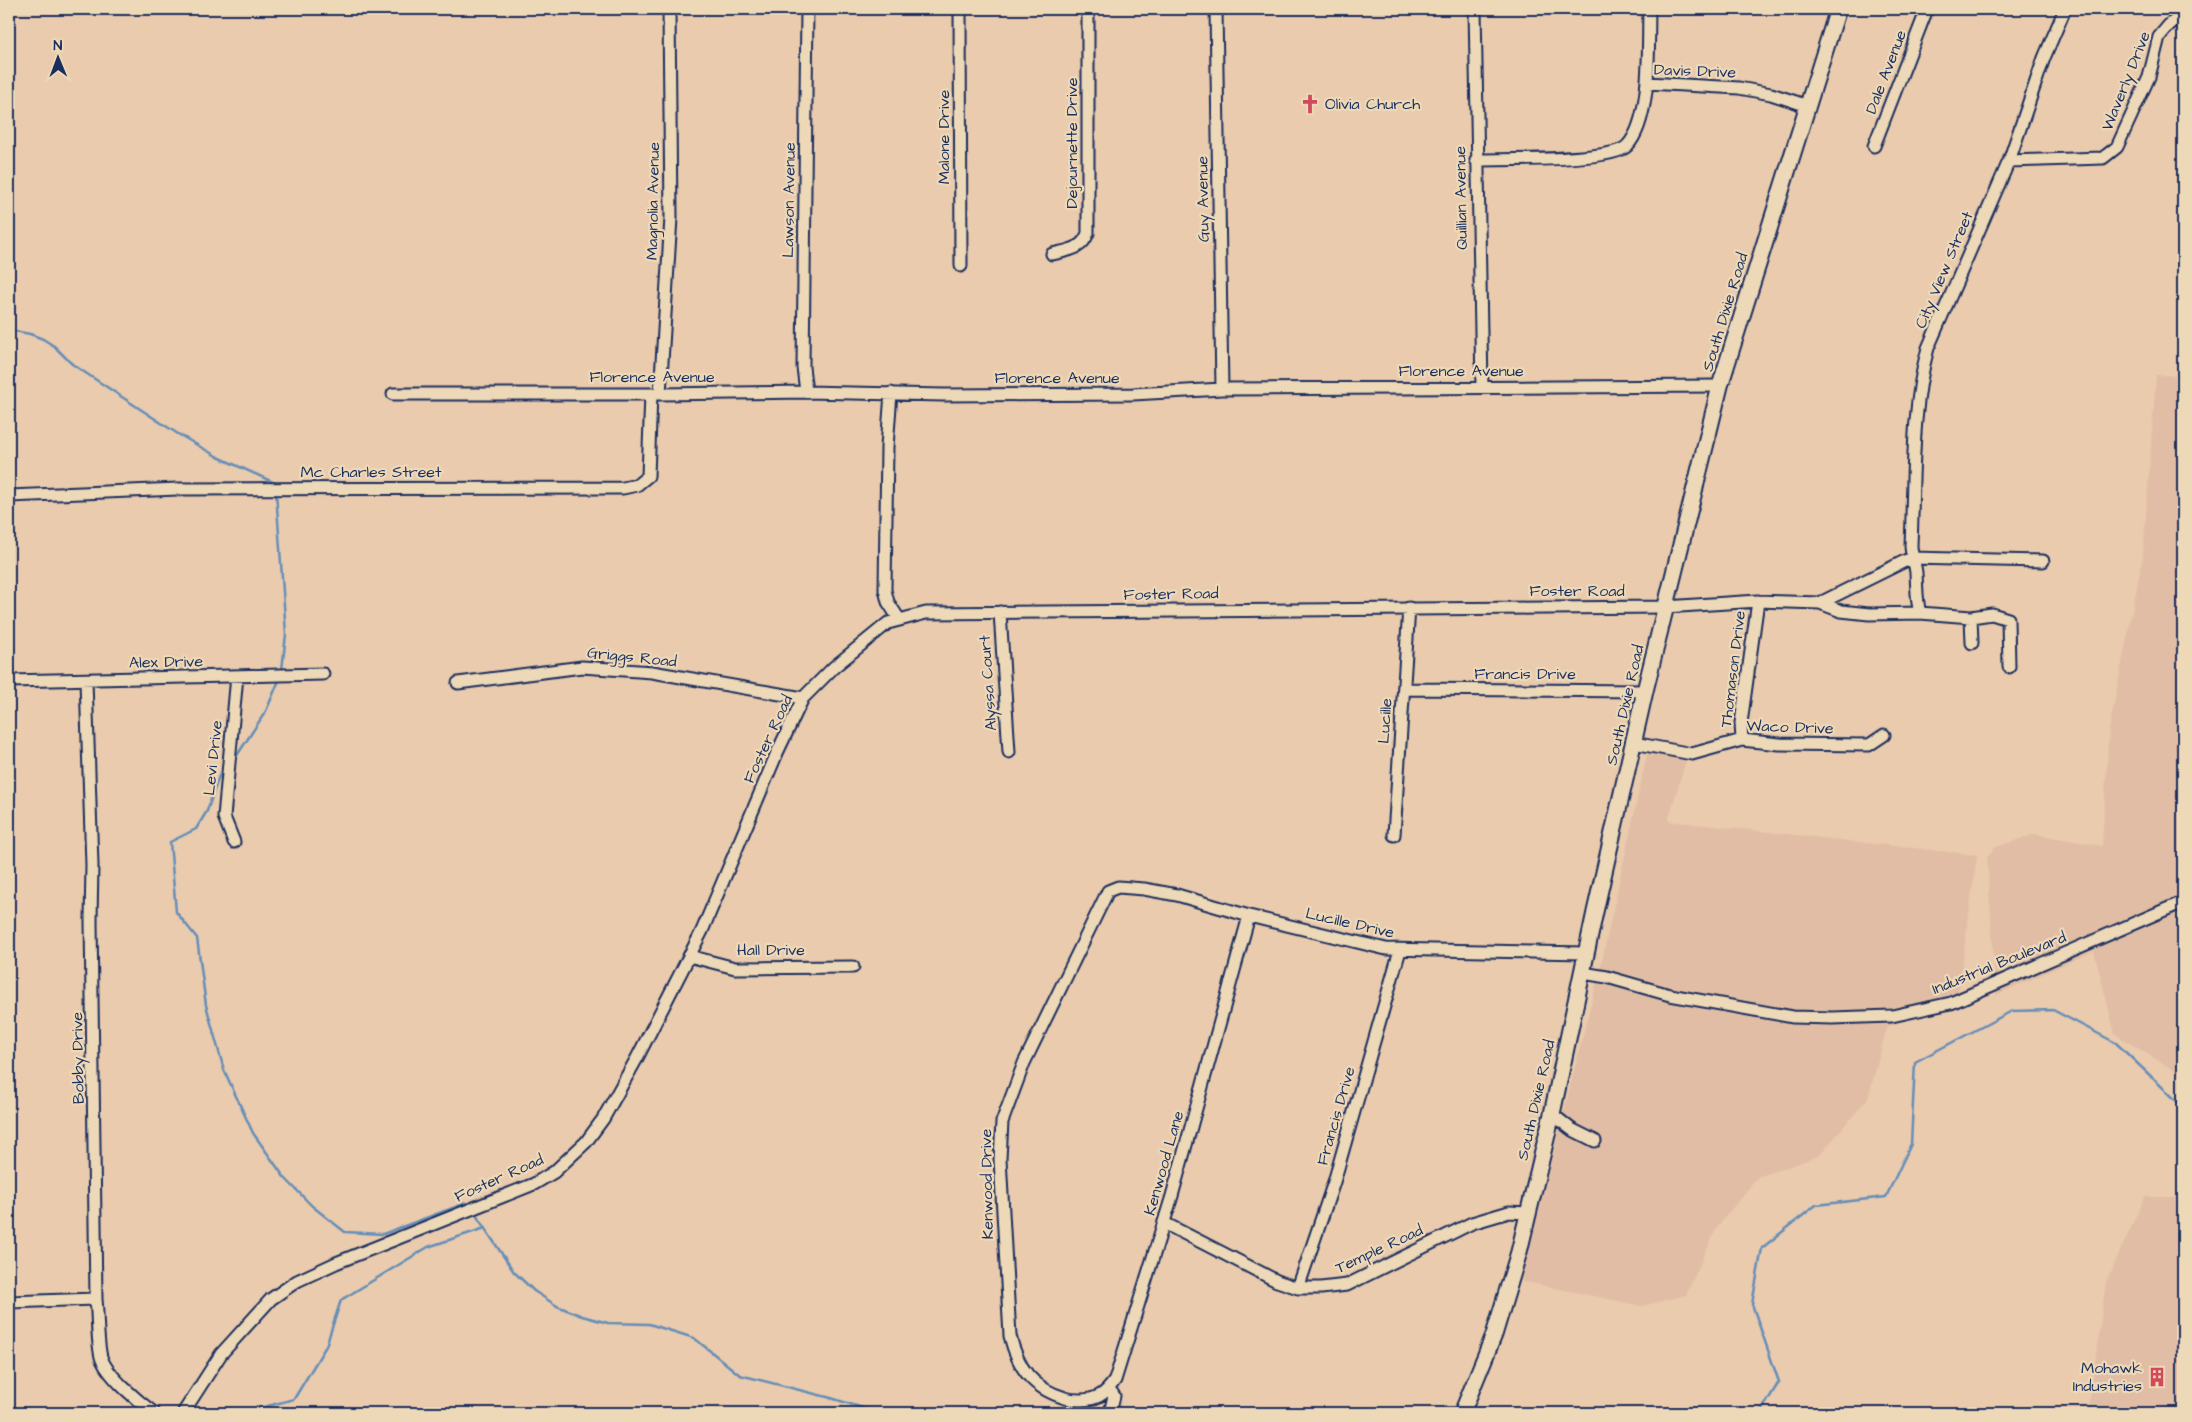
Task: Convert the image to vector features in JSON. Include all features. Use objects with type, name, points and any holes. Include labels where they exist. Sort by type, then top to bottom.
[{"type":"main road","name":"South Dixie Road","points":[[1462,1413],[1494,1335],[1519,1252],[1552,1114],[1645,691],[1720,386],[1838,9]]},
{"type":"street","name":"Magnolia Avenue","points":[[656,394],[671,218],[669,9]]},
{"type":"street","name":"Lawson Avenue","points":[[806,392],[803,367],[807,9]]},
{"type":"street","name":"Malone Drive","points":[[960,9],[961,266]]},
{"type":"street","name":"Dejournette Drive","points":[[1052,254],[1079,248],[1085,241],[1088,233],[1088,9]]},
{"type":"street","name":"Guy Avenue","points":[[1216,9],[1222,388]]},
{"type":"street","name":"Quillian Avenue","points":[[1475,9],[1476,160],[1482,387]]},
{"type":"street","points":[[1647,84],[1649,9]]},
{"type":"street","name":"Dale Avenue","points":[[1874,146],[1928,9]]},
{"type":"street","name":"City View Street","points":[[1920,613],[1916,599],[1916,570],[1911,558],[1918,402],[1922,370],[1928,348],[2008,161],[2044,58],[2065,9]]},
{"type":"street","name":"Waverly Drive","points":[[2008,161],[2103,158],[2117,147],[2149,77],[2159,37],[2169,25],[2183,14]]},
{"type":"street","name":"Davis Drive","points":[[1476,160],[1598,156],[1626,147],[1637,128],[1647,84],[1739,88],[1771,94],[1808,106]]},
{"type":"street","name":"Florence Avenue","points":[[393,394],[806,392],[944,395],[1133,394],[1222,388],[1720,386]]},
{"type":"street","points":[[891,393],[885,590],[888,602],[898,619]]},
{"type":"street","name":"Mc Charles Street","points":[[9,496],[178,489],[623,488],[637,485],[648,476],[656,394]]},
{"type":"street","points":[[1820,603],[1911,558],[2043,561]]},
{"type":"street","points":[[1665,607],[1758,601],[1820,603],[1841,612],[1870,614],[1920,613],[1972,617],[1992,614],[2008,619],[2009,667]]},
{"type":"street","name":"Thomason Drive","points":[[1742,740],[1741,723],[1758,601]]},
{"type":"street","name":"Foster Road","points":[[183,1413],[221,1354],[271,1299],[297,1281],[336,1263],[534,1184],[554,1172],[572,1157],[603,1119],[706,923],[777,753],[803,698],[834,667],[888,622],[926,613],[1665,607]]},
{"type":"street","name":"Lucille","points":[[1394,835],[1409,608]]},
{"type":"street","name":"Alyssa Court","points":[[1000,612],[1009,752]]},
{"type":"street","points":[[1972,617],[1972,643]]},
{"type":"street","name":"Griggs Road","points":[[458,683],[582,667],[652,672],[803,698]]},
{"type":"street","name":"Alex Drive","points":[[9,681],[324,674]]},
{"type":"street","name":"Levi Drive","points":[[234,842],[224,818],[237,676]]},
{"type":"street","name":"Bobby Drive","points":[[86,680],[92,866],[91,921],[96,1299],[102,1358],[117,1380],[135,1399],[154,1413]]},
{"type":"street","name":"Francis Drive","points":[[1404,689],[1645,691]]},
{"type":"street","name":"Waco Drive","points":[[1634,743],[1692,754],[1742,740],[1779,744],[1869,745],[1884,735]]},
{"type":"street","name":"Lucille Drive","points":[[1111,889],[1118,887],[1144,889],[1177,895],[1249,916],[1386,949],[1586,953]]},
{"type":"street","name":"Kenwood Drive","points":[[1109,1388],[1099,1396],[1084,1400],[1071,1400],[1049,1394],[1024,1370],[1014,1353],[1010,1336],[1000,1159],[1002,1122],[1024,1063],[1091,923],[1106,894],[1111,889]]},
{"type":"street","name":"Industrial Boulevard","points":[[1583,973],[1607,977],[1670,995],[1793,1017],[1892,1016],[1951,1004],[2183,902]]},
{"type":"street","name":"Kenwood Lane","points":[[1109,1388],[1115,1380],[1164,1223],[1249,916]]},
{"type":"street","name":"Francis Drive","points":[[1298,1288],[1334,1182],[1400,950]]},
{"type":"street","name":"Hall Drive","points":[[689,956],[735,968],[853,967]]},
{"type":"street","points":[[1552,1114],[1571,1129],[1595,1141]]},
{"type":"street","name":"Temple Road","points":[[1164,1223],[1277,1281],[1298,1288],[1347,1285],[1472,1223],[1509,1212],[1527,1214]]},
{"type":"street","points":[[9,1302],[96,1299]]},
{"type":"street","points":[[1109,1388],[1114,1396],[1110,1413]]},
{"type":"shaded area","points":[[2156,375],[2183,376],[2183,1076],[2115,1034],[2094,951],[1996,995],[1987,858],[1994,848],[2035,834],[2102,846],[2109,729],[2143,556]]},
{"type":"shaded area","points":[[1648,750],[1687,757],[1668,821],[1977,855],[1958,994],[1887,1027],[1868,1098],[1819,1156],[1758,1177],[1717,1227],[1686,1295],[1642,1306],[1521,1281],[1603,956]]},
{"type":"shaded area","points":[[2145,1197],[2183,1197],[2183,1413],[2088,1413],[2106,1282]]},
{"type":"waterway","points":[[9,330],[30,334],[43,339],[54,346],[72,364],[178,434],[218,457],[275,483],[275,486]]},
{"type":"waterway","points":[[276,492],[286,634],[282,670]]},
{"type":"waterway","points":[[234,760],[266,711],[280,678]]},
{"type":"waterway","points":[[223,771],[219,776],[207,811],[196,829],[170,842],[176,912],[197,938],[206,1005],[224,1070],[253,1133],[284,1177],[312,1206],[345,1232],[383,1234],[466,1203]]},
{"type":"waterway","points":[[1760,1413],[1779,1382],[1752,1304],[1762,1248],[1816,1205],[1886,1197],[1911,1144],[1915,1062],[2012,1011],[2053,1010],[2116,1043],[2183,1107]]},
{"type":"waterway","points":[[476,1215],[514,1272],[534,1291],[557,1306],[582,1316],[608,1323],[649,1324],[694,1338],[740,1375],[831,1398],[879,1413]]},
{"type":"waterway","points":[[255,1413],[264,1407],[294,1399],[326,1346],[341,1300],[428,1247],[485,1228]]},
{"type":"place","name":"Olivia Church","points":[[1310,104]]},
{"type":"place","name":"Mohawk Industries","points":[[2157,1377]]}]
